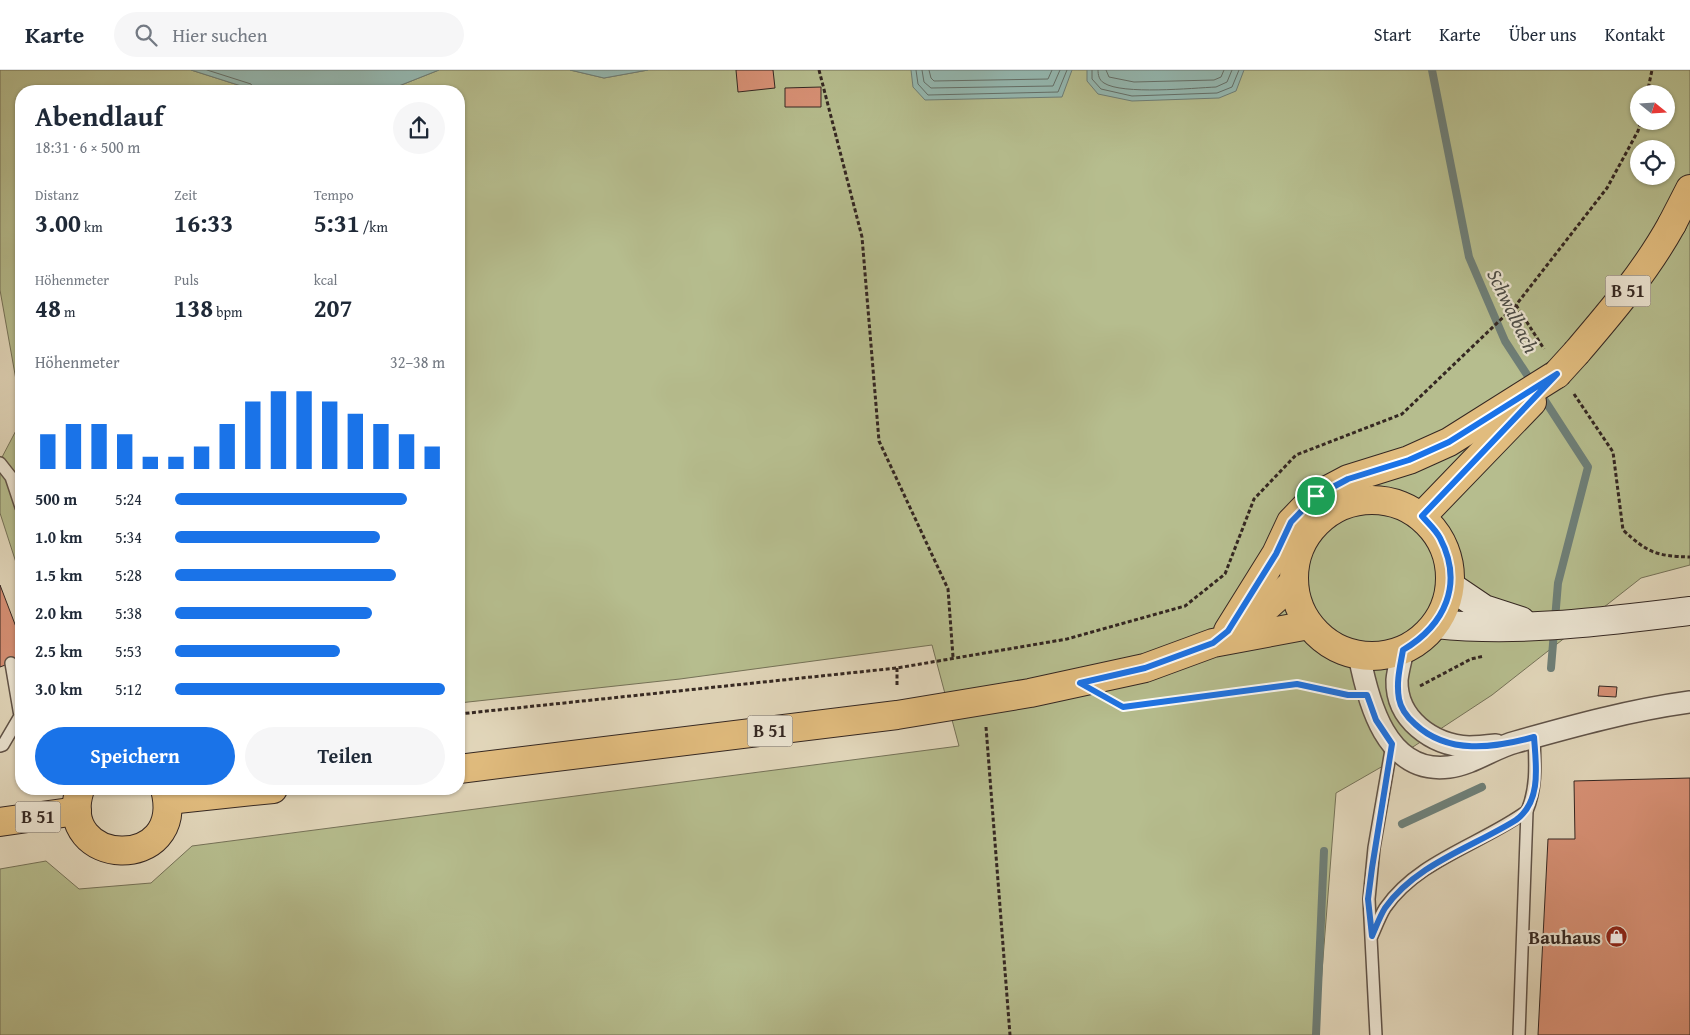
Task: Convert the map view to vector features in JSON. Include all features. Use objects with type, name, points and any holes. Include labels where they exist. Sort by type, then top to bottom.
[{"type":"main road","name":"B 51","points":[[1422,516],[1511,412],[1559,373],[1625,295],[1681,217],[1690,189]]},
{"type":"main road","name":"B 51","points":[[1220,637],[1276,554],[1291,522],[1316,496],[1348,479],[1409,460],[1511,412]]},
{"type":"main road","points":[[1374,498],[1400,503],[1422,516],[1439,536],[1449,560],[1450,586],[1445,606],[1436,624],[1421,639],[1403,650],[1382,656],[1359,655],[1340,650],[1323,639],[1309,625],[1298,605],[1294,582],[1296,556],[1307,533],[1325,514],[1348,502],[1374,498]]},
{"type":"main road","name":"B 51","points":[[465,768],[897,715],[1080,683],[1145,668],[1220,637],[1260,613],[1294,582]]},
{"type":"main road","points":[[1450,586],[1484,609],[1537,626]]},
{"type":"main road","points":[[1436,624],[1480,629],[1601,622],[1690,612]]},
{"type":"main road","name":"B 51","points":[[1220,637],[1309,625]]},
{"type":"main road","points":[[78,800],[80,825],[89,837],[100,846],[113,851],[128,852],[142,848],[158,834],[168,815],[167,795]]},
{"type":"main road","name":"B 51","points":[[0,822],[78,800]]},
{"type":"street","points":[[1403,650],[1397,680],[1406,716],[1435,738],[1468,747],[1506,744],[1583,722],[1690,702]]},
{"type":"street","points":[[1359,655],[1367,695],[1376,720],[1392,744],[1409,758],[1421,763],[1448,768],[1467,763],[1506,744]]},
{"type":"lane","points":[[0,463],[11,477],[15,489]]},
{"type":"lane","points":[[11,663],[15,687]]},
{"type":"lane","points":[[0,746],[3,745],[15,725]]},
{"type":"lane","points":[[1519,1035],[1527,812],[1533,797],[1536,771],[1534,737]]},
{"type":"lane","points":[[1376,1035],[1372,936],[1368,899],[1392,744]]},
{"type":"lane","points":[[1372,936],[1385,908],[1407,884],[1428,869],[1500,830],[1527,812]]},
{"type":"path","points":[[819,70],[862,237],[879,441],[948,589],[953,658]]},
{"type":"path","points":[[1649,85],[1652,70]]},
{"type":"path","points":[[465,713],[896,668],[1067,639],[1185,606],[1225,574],[1254,499],[1296,454],[1402,414],[1516,305],[1606,188],[1638,130]]},
{"type":"path","points":[[1516,305],[1559,373],[1613,452],[1623,530],[1644,549],[1670,556],[1690,556]]},
{"type":"path","points":[[1399,692],[1428,684],[1471,658],[1490,655]]},
{"type":"path","points":[[1080,683],[1123,707],[1297,684],[1348,695],[1367,695]]},
{"type":"path","points":[[984,700],[1010,1035]]},
{"type":"green space","points":[[0,70],[191,70],[238,85],[15,85],[15,374],[0,290]]},
{"type":"green space","points":[[439,70],[570,70],[604,78],[648,70],[1690,70],[1690,565],[1641,578],[1492,695],[1390,762],[1336,793],[1317,1035],[0,1035],[0,869],[46,861],[79,889],[151,883],[192,846],[959,746],[932,645],[680,679],[465,702],[465,85],[401,85]]},
{"type":"green space","points":[[15,432],[15,559],[0,513],[0,461]]},
{"type":"water","points":[[191,70],[439,70],[401,85],[238,85]]},
{"type":"water","points":[[570,70],[648,70],[604,78]]},
{"type":"water","points":[[911,70],[1072,70],[1062,97],[925,100],[913,87]]},
{"type":"water","points":[[1087,70],[1244,70],[1236,91],[1219,98],[1132,101],[1098,94],[1087,81]]},
{"type":"building","points":[[736,70],[773,70],[775,88],[738,92]]},
{"type":"building","points":[[821,87],[821,107],[785,107],[785,88]]},
{"type":"building","points":[[0,585],[15,624],[15,661],[0,667]]},
{"type":"building","points":[[1599,686],[1617,687],[1616,697],[1598,696]]},
{"type":"building","name":"Bauhaus","points":[[1690,778],[1690,1035],[1538,1035],[1548,839],[1575,839],[1574,781]]},
{"type":"waterway","name":"Schwalbach","points":[[1432,70],[1469,257],[1505,341],[1533,384]]},
{"type":"waterway","name":"Schwalbach","points":[[1540,393],[1588,467],[1558,583],[1551,668]]},
{"type":"waterway","points":[[1402,824],[1482,787]]},
{"type":"waterway","points":[[1316,1035],[1324,851]]},
{"type":"place","name":"Bauhaus","points":[[1617,937]]},
{"type":"route","points":[[1557,374],[1422,516],[1439,536],[1449,560],[1450,586],[1445,606],[1436,624],[1421,639],[1403,650],[1397,680],[1400,701],[1406,716],[1435,738],[1468,747],[1506,744],[1534,737],[1536,771],[1533,797],[1527,812],[1516,820],[1428,869],[1407,884],[1385,908],[1372,936],[1368,899],[1382,795],[1390,762],[1392,744],[1376,720],[1367,695],[1348,695],[1297,684],[1123,707],[1080,683],[1145,668],[1178,658],[1213,643],[1228,631],[1276,554],[1291,522],[1316,496],[1348,479],[1409,460],[1449,442],[1557,374]]}]
